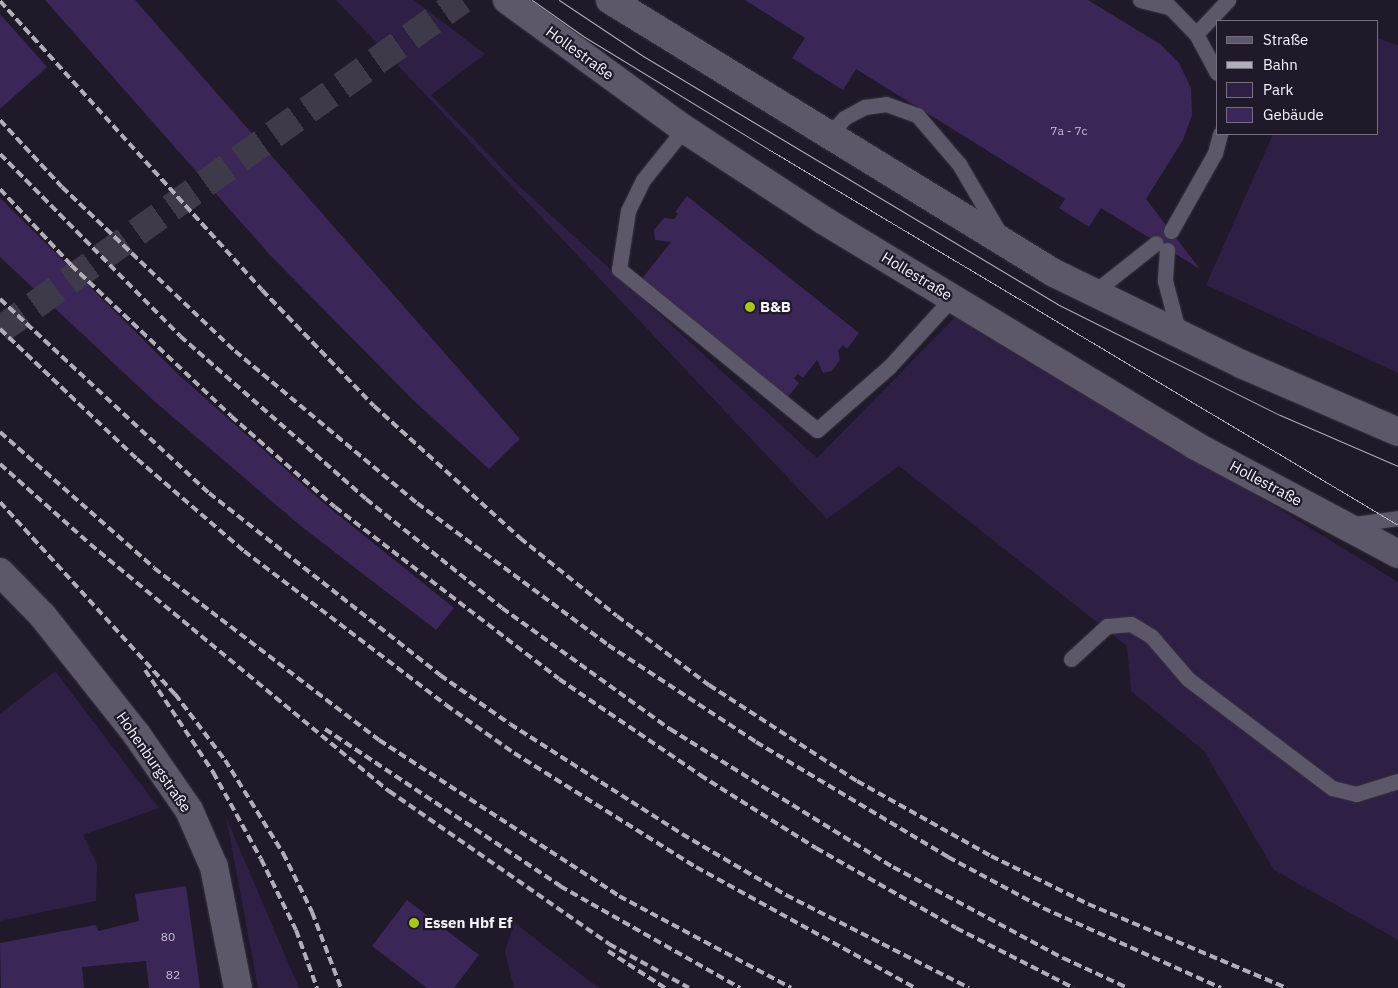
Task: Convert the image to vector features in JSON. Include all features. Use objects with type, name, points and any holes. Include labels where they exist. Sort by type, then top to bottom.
[{"type":"main road","name":"Hollestraße","points":[[507,0],[684,130],[823,220],[953,297],[1194,445],[1398,554]]},
{"type":"main road","points":[[610,0],[1008,246],[1093,293],[1301,392],[1398,432]]},
{"type":"main road","name":"Hohenburgstraße","points":[[0,572],[42,615],[137,735],[189,810],[214,867],[238,988]]},
{"type":"lane","points":[[1140,0],[1166,3],[1196,34],[1216,71]]},
{"type":"lane","points":[[1196,34],[1228,0]]},
{"type":"lane","points":[[828,136],[844,118],[865,107],[886,104],[917,115],[959,164],[1008,246]]},
{"type":"lane","points":[[684,130],[643,180],[632,203],[619,269],[817,430],[889,367],[953,297]]},
{"type":"lane","points":[[1171,231],[1215,153],[1220,135]]},
{"type":"lane","points":[[1093,293],[1162,246],[1165,281],[1179,334]]},
{"type":"lane","points":[[1345,525],[1398,518]]},
{"type":"lane","points":[[1070,659],[1107,626],[1131,624],[1151,636],[1188,679],[1332,788],[1356,794],[1398,781]]},
{"type":"green space","points":[[336,0],[414,0],[485,54],[431,95],[518,185],[817,458],[960,312],[1398,582],[1398,940],[1274,870],[1204,751],[1131,691],[1127,646],[899,466],[827,519]]},
{"type":"green space","points":[[1378,38],[1398,45],[1398,373],[1206,285],[1273,135],[1378,135]]},
{"type":"green space","points":[[55,671],[159,808],[83,835],[97,864],[96,901],[0,921],[0,714]]},
{"type":"green space","points":[[226,817],[299,988],[258,988]]},
{"type":"green space","points":[[514,922],[600,988],[514,988],[505,952]]},
{"type":"building","points":[[45,0],[135,0],[520,439],[489,469],[414,401],[270,255]]},
{"type":"building","points":[[745,0],[1088,0],[1160,44],[1179,63],[1191,88],[1192,115],[1183,140],[1146,199],[1200,269],[1101,208],[1089,227],[1059,208],[1065,199],[856,69],[843,90],[792,58],[805,38]]},
{"type":"building","points":[[0,14],[47,67],[0,109]]},
{"type":"building","name":"B&B","points":[[687,196],[859,333],[847,349],[843,345],[838,351],[840,360],[832,371],[823,373],[817,360],[803,378],[798,374],[794,378],[799,383],[787,398],[640,281],[671,242],[655,240],[654,230],[664,218],[674,219],[678,214],[675,212]]},
{"type":"building","points":[[0,198],[180,376],[326,505],[454,608],[436,630],[302,527],[154,401],[0,257]]},
{"type":"building","points":[[186,886],[200,988],[149,988],[146,961],[82,967],[84,988],[1,988],[0,943],[95,925],[99,931],[139,921],[135,894]]},
{"type":"building","name":"Essen Hbf Ef","points":[[407,900],[479,955],[454,988],[427,988],[372,946]]},
{"type":"tunnel","points":[[0,330],[462,0]]},
{"type":"tram line","points":[[532,0],[583,36],[768,149],[1398,525]]},
{"type":"tram line","points":[[559,0],[643,56],[1057,304],[1280,415],[1398,466]]},
{"type":"railway","points":[[0,1],[262,290],[374,406],[520,538],[617,616],[709,685],[857,781],[991,856],[1088,904],[1287,988]]},
{"type":"railway","points":[[0,120],[62,187],[235,351],[417,503],[608,645],[756,742],[948,857],[1043,908],[1221,988]]},
{"type":"railway","points":[[0,154],[180,336],[366,499],[502,608],[670,729],[893,867],[1063,958],[1128,988]]},
{"type":"railway","points":[[0,189],[71,265],[231,416],[335,507],[559,679],[700,775],[816,848],[956,928],[1074,988]]},
{"type":"railway","points":[[0,299],[209,493],[440,675],[510,724],[682,834],[786,895],[969,988]]},
{"type":"railway","points":[[0,329],[137,459],[244,551],[446,705],[514,753],[696,867],[915,988]]},
{"type":"railway","points":[[0,432],[154,568],[379,740],[619,896],[791,988]]},
{"type":"railway","points":[[0,464],[90,544],[389,791],[609,944],[689,988]]},
{"type":"railway","points":[[0,502],[175,694],[225,760],[283,853],[312,912],[341,988]]},
{"type":"railway","points":[[145,670],[213,772],[261,859],[296,930],[317,988]]},
{"type":"railway","points":[[325,729],[560,886],[740,988]]},
{"type":"railway","points":[[608,951],[665,988]]},
{"type":"place","name":"B&B","points":[[750,307]]},
{"type":"place","name":"Essen Hbf Ef","points":[[414,923]]}]
